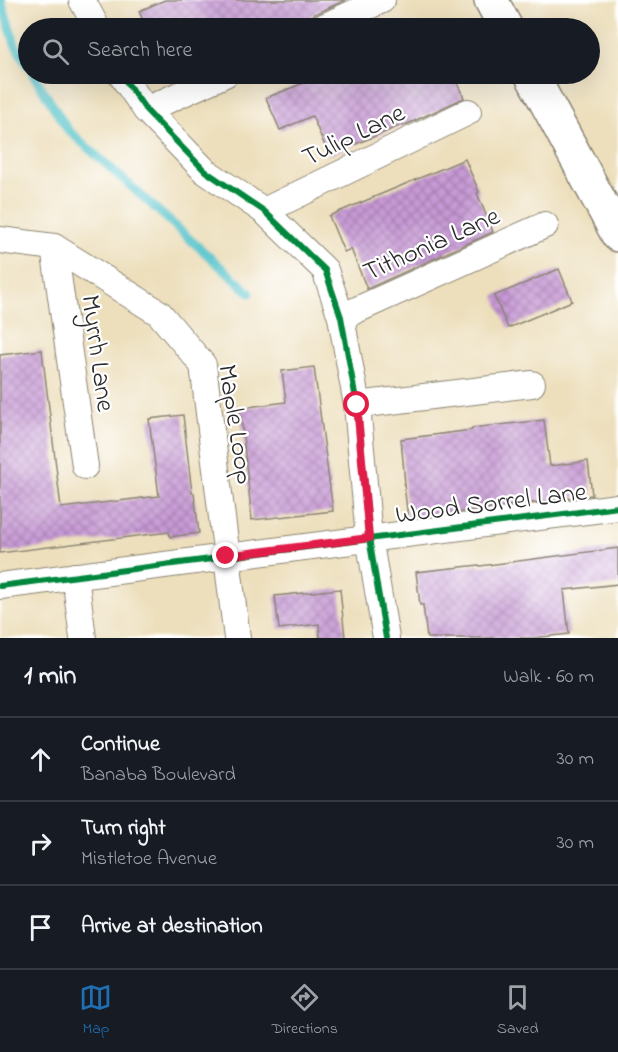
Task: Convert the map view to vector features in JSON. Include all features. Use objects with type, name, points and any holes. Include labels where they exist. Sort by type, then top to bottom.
[{"type":"main road","points":[[491,0],[501,18]]},
{"type":"main road","points":[[536,84],[618,236]]},
{"type":"street","points":[[82,0],[91,18]]},
{"type":"street","points":[[343,18],[382,0]]},
{"type":"street","points":[[128,84],[146,110],[205,171],[264,211],[325,270],[341,316],[357,405],[369,538],[386,638]]},
{"type":"street","points":[[146,110],[203,84]]},
{"type":"street","name":"Tulip Lane","points":[[264,211],[468,112]]},
{"type":"street","name":"Tithonia Lane","points":[[341,316],[545,225]]},
{"type":"street","name":"Maple Loop","points":[[0,240],[54,247],[159,313],[203,365],[237,638]]},
{"type":"street","name":"Myrrh Lane","points":[[54,247],[85,466]]},
{"type":"street","points":[[357,405],[532,384]]},
{"type":"street","name":"Wood Sorrel Lane","points":[[0,586],[618,507]]},
{"type":"street","points":[[75,576],[83,638]]},
{"type":"building","points":[[165,0],[346,0],[310,18],[142,18],[139,11]]},
{"type":"building","points":[[301,84],[458,84],[464,98],[403,126],[329,155],[312,116],[280,130],[266,98]]},
{"type":"building","points":[[465,159],[493,232],[367,289],[351,249],[344,252],[329,216]]},
{"type":"building","points":[[559,269],[572,301],[508,328],[494,296]]},
{"type":"building","points":[[42,350],[61,508],[159,496],[149,419],[183,415],[199,533],[170,537],[169,532],[0,553],[0,355]]},
{"type":"building","points":[[314,367],[333,511],[252,520],[240,408],[286,402],[282,371]]},
{"type":"building","points":[[544,420],[550,466],[588,461],[592,495],[408,519],[401,439]]},
{"type":"building","points":[[618,548],[618,584],[564,590],[569,634],[533,638],[427,638],[416,572]]},
{"type":"building","points":[[340,589],[345,638],[320,638],[319,624],[279,629],[275,596]]},
{"type":"waterway","points":[[1,0],[18,49]]},
{"type":"waterway","points":[[39,84],[68,130],[250,293]]},
{"type":"cycle path","points":[[128,84],[146,110],[205,171],[264,211],[325,270],[341,317],[357,405],[369,538],[386,638]]},
{"type":"cycle path","points":[[0,586],[618,507]]},
{"type":"route","points":[[226,556],[369,538],[357,405]]}]
